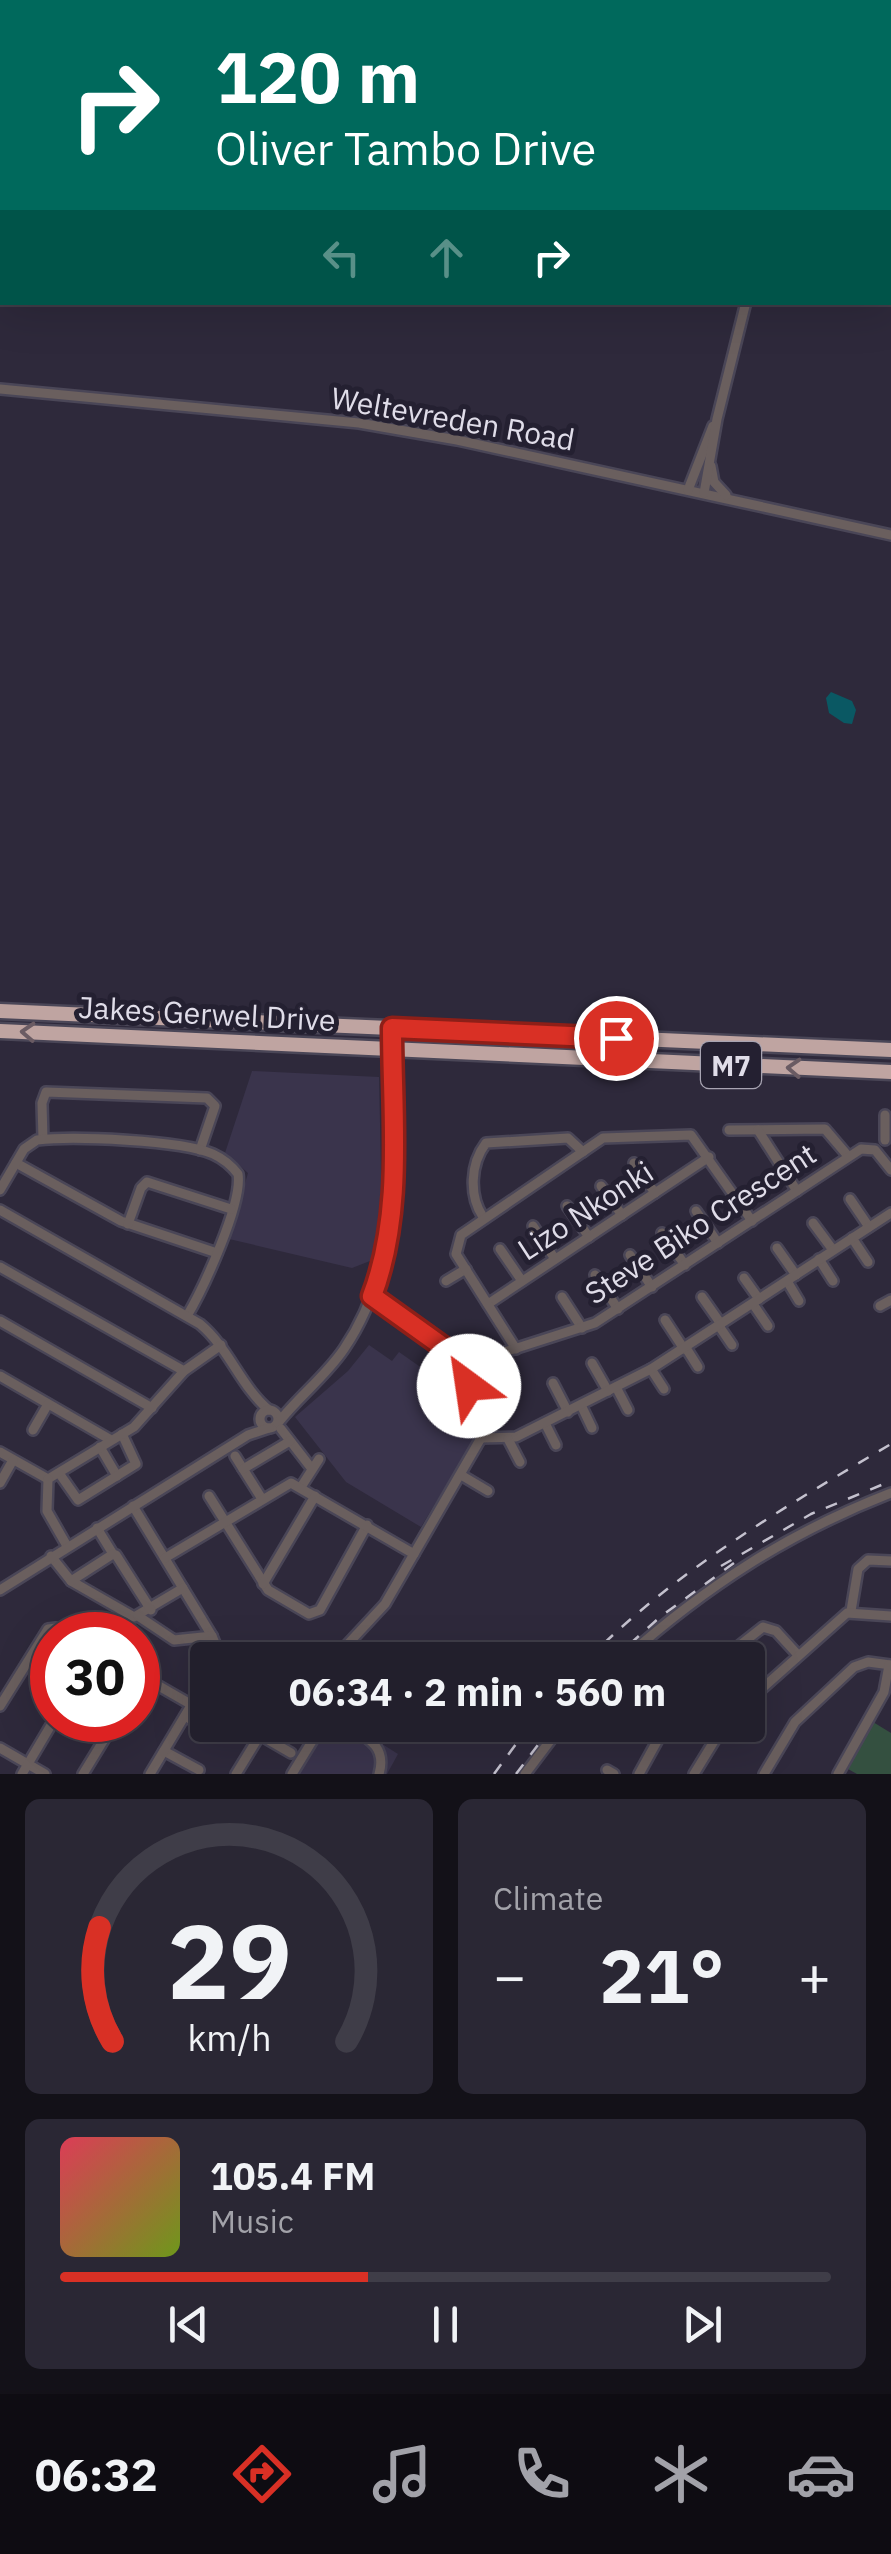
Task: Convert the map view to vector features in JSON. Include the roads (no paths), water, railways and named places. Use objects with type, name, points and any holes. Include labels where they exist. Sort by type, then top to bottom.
[{"type":"highway","name":"Jakes Gerwel Drive","points":[[0,1010],[891,1050]]},
{"type":"highway","name":"Jakes Gerwel Drive","points":[[0,1031],[891,1072]]},
{"type":"street","points":[[704,493],[717,419],[745,305]]},
{"type":"street","name":"Weltevreden Road","points":[[0,389],[359,422],[891,536]]},
{"type":"street","points":[[688,490],[717,419]]},
{"type":"street","points":[[710,458],[717,487],[732,499]]},
{"type":"street","points":[[0,1590],[248,1436],[276,1426],[343,1351],[372,1296],[386,1250],[392,1206],[392,1028]]},
{"type":"street","points":[[43,1139],[42,1103],[46,1092],[207,1098],[215,1106],[200,1150]]},
{"type":"street","points":[[884,1115],[888,1139],[875,1150],[891,1170]]},
{"type":"street","points":[[729,1130],[826,1129],[848,1156]]},
{"type":"street","points":[[758,1130],[796,1191]]},
{"type":"street","points":[[516,1349],[456,1254],[461,1235],[607,1137],[682,1133],[694,1137],[752,1220]]},
{"type":"street","points":[[483,1217],[472,1192],[480,1152],[486,1142],[568,1138],[583,1152]]},
{"type":"street","points":[[0,1190],[28,1146],[43,1139],[160,1144],[200,1150],[227,1162],[238,1174],[238,1189],[217,1253],[187,1316]]},
{"type":"street","name":"Steve Biko Crescent","points":[[464,1365],[582,1328],[618,1309],[848,1156],[860,1149],[875,1150]]},
{"type":"street","name":"Lizo Nkonki","points":[[488,1304],[709,1157]]},
{"type":"street","points":[[16,1163],[128,1224],[217,1253]]},
{"type":"street","points":[[634,1163],[656,1193]]},
{"type":"street","points":[[128,1224],[147,1182],[231,1209]]},
{"type":"street","points":[[600,1186],[622,1215]]},
{"type":"street","points":[[850,1199],[869,1226]]},
{"type":"street","points":[[567,1206],[589,1237]]},
{"type":"street","points":[[0,1210],[187,1316],[213,1335],[266,1414],[315,1464],[301,1487]]},
{"type":"street","points":[[696,1211],[718,1243]]},
{"type":"street","points":[[481,1438],[508,1439],[651,1369],[890,1216]]},
{"type":"street","points":[[813,1223],[833,1250]]},
{"type":"street","points":[[533,1226],[555,1259]]},
{"type":"street","points":[[662,1232],[685,1265]]},
{"type":"street","points":[[852,1238],[868,1262]]},
{"type":"street","points":[[776,1248],[798,1301]]},
{"type":"street","points":[[500,1249],[522,1281]]},
{"type":"street","points":[[630,1255],[652,1287]]},
{"type":"street","points":[[820,1259],[833,1280]]},
{"type":"street","points":[[0,1268],[184,1370]]},
{"type":"street","points":[[446,1280],[466,1269]]},
{"type":"street","points":[[594,1276],[618,1309]]},
{"type":"street","points":[[744,1278],[768,1326]]},
{"type":"street","points":[[351,1642],[381,1609],[481,1438],[464,1365],[450,1349],[372,1296]]},
{"type":"street","points":[[702,1296],[732,1345]]},
{"type":"street","points":[[562,1297],[582,1328]]},
{"type":"street","points":[[880,1306],[891,1300]]},
{"type":"street","points":[[665,1320],[698,1366]]},
{"type":"street","points":[[0,1321],[152,1408]]},
{"type":"street","points":[[48,1479],[122,1434],[152,1408],[184,1370],[221,1346]]},
{"type":"street","points":[[592,1363],[628,1410]]},
{"type":"street","points":[[651,1369],[664,1389]]},
{"type":"street","points":[[1,1379],[111,1440]]},
{"type":"street","points":[[553,1383],[568,1412]]},
{"type":"street","points":[[33,1430],[48,1404]]},
{"type":"street","points":[[580,1405],[592,1428]]},
{"type":"street","points":[[248,1436],[266,1414],[292,1406]]},
{"type":"street","points":[[266,1414],[278,1416],[276,1426]]},
{"type":"street","points":[[545,1423],[556,1445]]},
{"type":"street","points":[[58,1472],[77,1500],[136,1463],[122,1434]]},
{"type":"street","points":[[508,1439],[520,1462]]},
{"type":"street","points":[[261,1440],[269,1454]]},
{"type":"street","points":[[243,1470],[290,1440]]},
{"type":"street","points":[[100,1447],[117,1476]]},
{"type":"street","points":[[0,1452],[48,1479]]},
{"type":"street","points":[[235,1456],[262,1498]]},
{"type":"street","points":[[0,1484],[14,1460]]},
{"type":"street","points":[[461,1475],[488,1492]]},
{"type":"street","points":[[48,1479],[46,1508],[66,1546]]},
{"type":"street","points":[[165,1558],[288,1484],[301,1487],[414,1554]]},
{"type":"street","points":[[645,1642],[757,1556],[891,1492]]},
{"type":"street","points":[[209,1496],[272,1594],[305,1612],[316,1613],[367,1526]]},
{"type":"street","points":[[264,1584],[315,1496]]},
{"type":"street","points":[[133,1506],[213,1642]]},
{"type":"street","points":[[97,1528],[113,1554],[120,1558],[150,1610]]},
{"type":"street","points":[[71,1581],[113,1554]]},
{"type":"street","points":[[51,1556],[71,1581],[125,1612]]},
{"type":"street","points":[[851,1612],[858,1569],[868,1560],[891,1561]]},
{"type":"street","points":[[146,1612],[183,1588]]},
{"type":"street","points":[[765,1685],[842,1616],[851,1612],[891,1616]]},
{"type":"street","points":[[744,1642],[763,1627],[776,1631],[798,1655]]},
{"type":"street","points":[[160,1631],[174,1640],[212,1636]]},
{"type":"street","points":[[0,1706],[4,1689],[30,1654]]},
{"type":"street","points":[[764,1774],[795,1722],[854,1667],[864,1662],[890,1665],[884,1692],[838,1774]]},
{"type":"street","points":[[160,1688],[190,1703]]},
{"type":"street","points":[[150,1774],[190,1707]]},
{"type":"street","points":[[185,1716],[190,1719]]},
{"type":"street","points":[[22,1774],[41,1742]]},
{"type":"street","points":[[83,1774],[103,1742]]},
{"type":"street","points":[[252,1774],[238,1771],[256,1742]]},
{"type":"street","points":[[272,1742],[291,1753]]},
{"type":"street","points":[[292,1774],[312,1742]]},
{"type":"street","points":[[371,1742],[378,1747],[380,1774]]},
{"type":"street","points":[[525,1774],[549,1742]]},
{"type":"street","points":[[639,1774],[657,1742]]},
{"type":"street","points":[[699,1772],[715,1742]]},
{"type":"street","points":[[0,1748],[45,1774]]},
{"type":"street","points":[[164,1751],[198,1770]]},
{"type":"railway","points":[[606,1642],[657,1597],[732,1542],[891,1444]]},
{"type":"railway","points":[[721,1566],[811,1514],[891,1481]]},
{"type":"railway","points":[[632,1642],[734,1563]]},
{"type":"railway","points":[[494,1774],[518,1742]]},
{"type":"railway","points":[[516,1774],[540,1742]]}]
